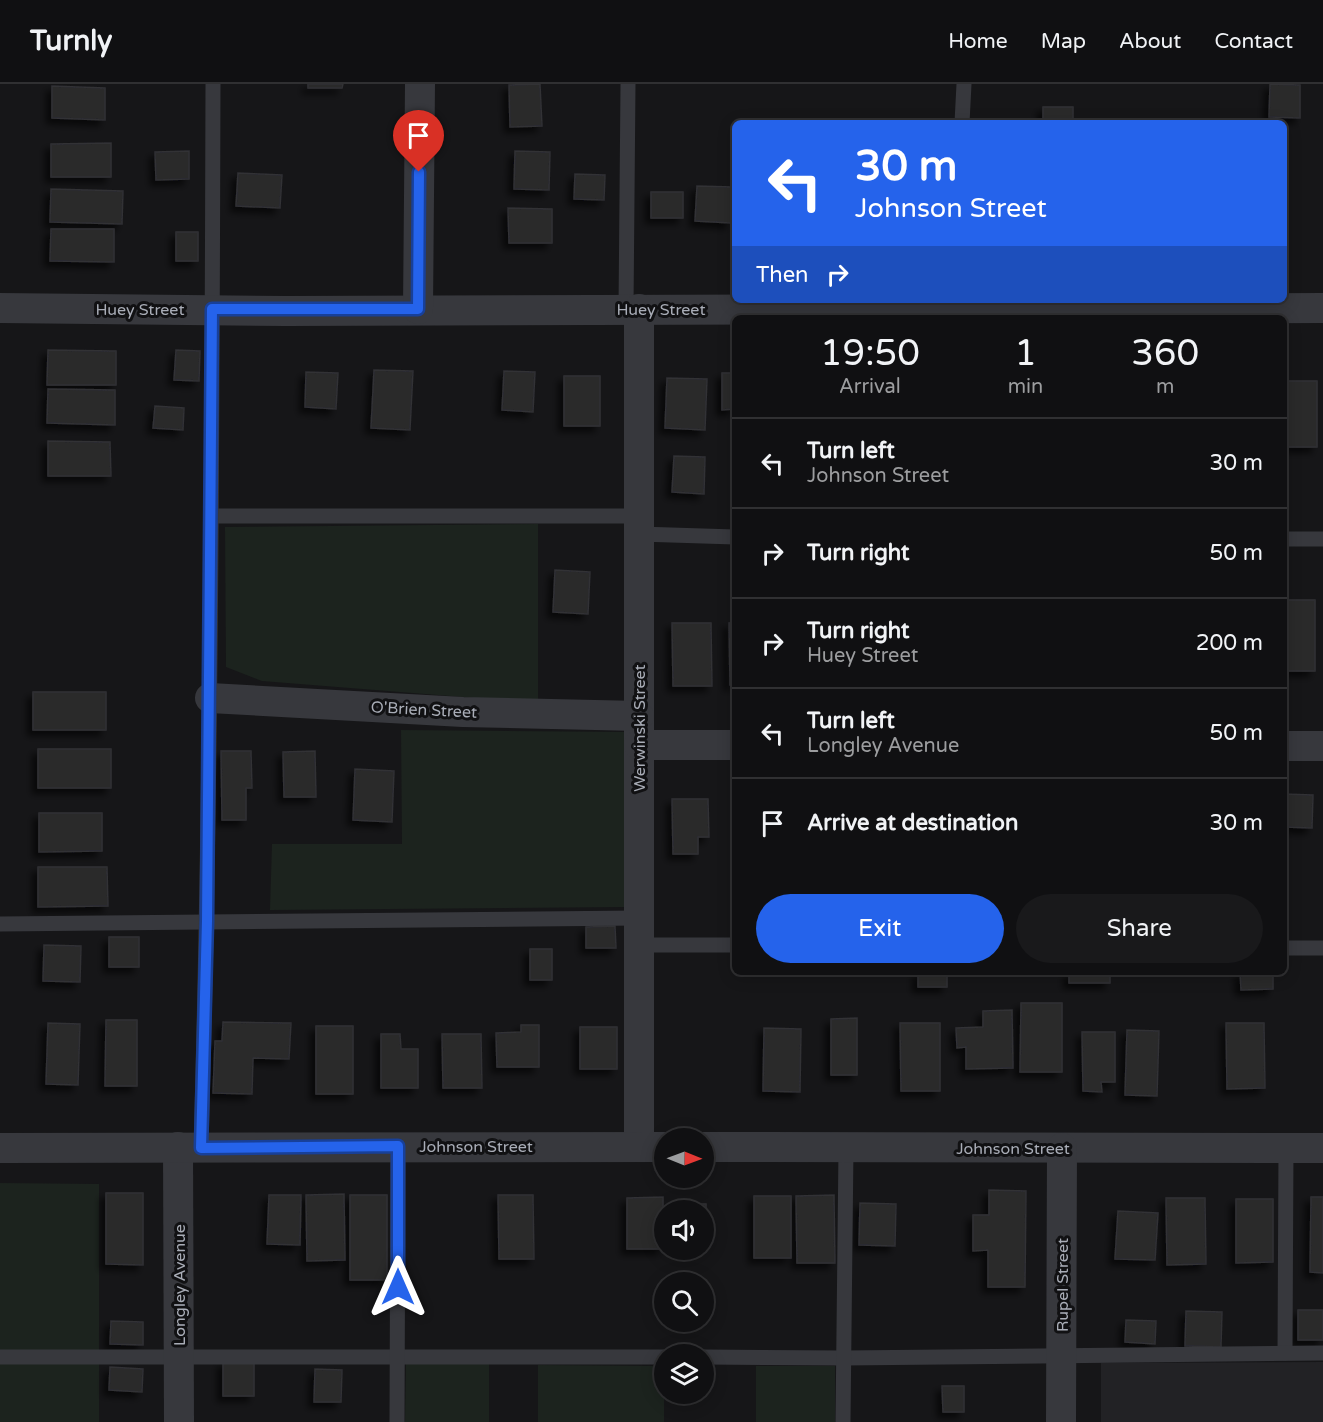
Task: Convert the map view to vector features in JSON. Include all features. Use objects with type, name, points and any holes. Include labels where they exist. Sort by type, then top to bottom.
[{"type":"street","points":[[418,309],[420,84]]},
{"type":"street","name":"Huey Street","points":[[0,308],[632,309],[955,304],[1323,308]]},
{"type":"street","name":"Werwinski Street","points":[[632,309],[639,525],[639,931],[652,1147]]},
{"type":"street","name":"O'Brien Street","points":[[210,698],[463,712],[639,730],[732,745]]},
{"type":"street","points":[[1287,746],[1323,746]]},
{"type":"street","name":"Longley Avenue","points":[[179,1422],[179,1358],[190,1147]]},
{"type":"street","name":"Johnson Street","points":[[0,1148],[652,1147]]},
{"type":"street","name":"Johnson Street","points":[[714,1147],[1323,1148]]},
{"type":"street","name":"Rupel Street","points":[[1061,1422],[1062,1148]]},
{"type":"lane","points":[[190,1147],[207,921],[212,516],[213,84]]},
{"type":"lane","points":[[628,84],[632,309]]},
{"type":"lane","points":[[962,120],[963,84]]},
{"type":"lane","points":[[212,516],[639,525],[732,537]]},
{"type":"lane","points":[[1287,539],[1323,539]]},
{"type":"lane","points":[[0,924],[207,921],[639,931],[732,945]]},
{"type":"lane","points":[[1287,948],[1323,948]]},
{"type":"lane","points":[[397,1422],[398,1146]]},
{"type":"lane","points":[[843,1422],[846,1148]]},
{"type":"lane","points":[[1285,1353],[1286,1148]]},
{"type":"lane","points":[[714,1357],[1323,1353]]},
{"type":"lane","points":[[0,1357],[654,1357]]},
{"type":"shaded area","points":[[538,524],[538,703],[262,681],[226,667],[225,527]]},
{"type":"shaded area","points":[[401,730],[627,732],[626,907],[270,910],[272,844],[402,844]]},
{"type":"shaded area","points":[[0,1183],[99,1184],[99,1422],[0,1422]]},
{"type":"shaded area","points":[[1323,1362],[1323,1422],[1101,1422],[1101,1363]]},
{"type":"shaded area","points":[[406,1364],[489,1364],[489,1422],[405,1422]]},
{"type":"shaded area","points":[[538,1365],[654,1366],[654,1404],[664,1404],[664,1422],[538,1422]]},
{"type":"shaded area","points":[[756,1366],[835,1366],[835,1422],[756,1422]]},
{"type":"building","points":[[308,84],[343,84],[342,88],[308,88]]},
{"type":"building","points":[[540,84],[542,126],[510,127],[509,85]]},
{"type":"building","points":[[1270,84],[1300,85],[1300,118],[1269,117]]},
{"type":"building","points":[[52,86],[105,88],[105,120],[52,118]]},
{"type":"building","points":[[1043,107],[1073,107],[1073,120],[1043,120]]},
{"type":"building","points":[[111,143],[111,177],[51,177],[51,144]]},
{"type":"building","points":[[189,151],[189,179],[156,180],[155,152]]},
{"type":"building","points":[[515,151],[550,152],[549,190],[514,189]]},
{"type":"building","points":[[238,173],[282,175],[280,208],[236,206]]},
{"type":"building","points":[[575,174],[605,175],[604,200],[574,199]]},
{"type":"building","points":[[697,186],[732,187],[731,223],[695,221]]},
{"type":"building","points":[[51,189],[123,191],[122,224],[50,222]]},
{"type":"building","points":[[651,192],[683,192],[683,218],[651,218]]},
{"type":"building","points":[[508,208],[552,209],[552,243],[509,243]]},
{"type":"building","points":[[51,229],[114,229],[114,262],[50,261]]},
{"type":"building","points":[[176,232],[198,232],[198,261],[176,261]]},
{"type":"building","points":[[48,350],[116,351],[116,385],[47,385]]},
{"type":"building","points":[[176,350],[200,351],[199,381],[174,380]]},
{"type":"building","points":[[374,370],[413,371],[410,430],[371,428]]},
{"type":"building","points":[[504,371],[535,372],[533,412],[502,410]]},
{"type":"building","points":[[306,372],[338,373],[336,409],[305,407]]},
{"type":"building","points":[[722,373],[732,373],[732,409],[722,410]]},
{"type":"building","points":[[564,376],[600,376],[600,426],[564,426]]},
{"type":"building","points":[[667,378],[707,379],[705,430],[665,428]]},
{"type":"building","points":[[1287,381],[1317,381],[1317,447],[1287,447]]},
{"type":"building","points":[[48,389],[115,390],[115,425],[47,423]]},
{"type":"building","points":[[155,406],[184,408],[183,430],[153,428]]},
{"type":"building","points":[[48,441],[110,442],[111,476],[48,476]]},
{"type":"building","points":[[674,456],[705,457],[704,494],[672,492]]},
{"type":"building","points":[[555,570],[590,572],[588,614],[553,612]]},
{"type":"building","points":[[1287,600],[1315,600],[1315,671],[1287,671]]},
{"type":"building","points":[[672,623],[711,623],[712,686],[673,686]]},
{"type":"building","points":[[729,623],[732,623],[732,685],[730,685]]},
{"type":"building","points":[[33,692],[106,692],[106,730],[33,730]]},
{"type":"building","points":[[38,749],[111,749],[111,788],[38,788]]},
{"type":"building","points":[[221,751],[251,751],[252,788],[246,788],[246,820],[222,820]]},
{"type":"building","points":[[315,751],[316,797],[284,797],[283,752]]},
{"type":"building","points":[[355,769],[394,771],[392,822],[353,820]]},
{"type":"building","points":[[1287,794],[1313,795],[1312,828],[1287,827]]},
{"type":"building","points":[[672,799],[708,799],[709,837],[698,837],[698,854],[673,854]]},
{"type":"building","points":[[39,813],[102,813],[102,851],[39,852]]},
{"type":"building","points":[[38,867],[107,867],[108,906],[38,907]]},
{"type":"building","points":[[615,926],[616,948],[586,948],[586,927]]},
{"type":"building","points":[[109,937],[139,937],[139,967],[109,967]]},
{"type":"building","points":[[44,945],[81,946],[80,982],[43,981]]},
{"type":"building","points":[[530,949],[552,949],[552,980],[530,980]]},
{"type":"building","points":[[918,975],[947,975],[947,987],[918,987]]},
{"type":"building","points":[[1069,975],[1110,975],[1110,983],[1069,983]]},
{"type":"building","points":[[1240,975],[1273,975],[1273,989],[1241,990]]},
{"type":"building","points":[[1021,1003],[1062,1003],[1062,1072],[1020,1072]]},
{"type":"building","points":[[1012,1010],[1013,1068],[966,1069],[966,1047],[957,1048],[956,1028],[983,1027],[983,1011]]},
{"type":"building","points":[[857,1018],[857,1075],[831,1075],[831,1019]]},
{"type":"building","points":[[106,1020],[137,1020],[137,1086],[105,1086]]},
{"type":"building","points":[[223,1022],[291,1023],[289,1059],[253,1058],[252,1094],[213,1093],[215,1041],[222,1041]]},
{"type":"building","points":[[48,1023],[80,1024],[78,1085],[46,1084]]},
{"type":"building","points":[[900,1023],[940,1023],[940,1091],[901,1091]]},
{"type":"building","points":[[1226,1023],[1264,1023],[1265,1088],[1227,1089]]},
{"type":"building","points":[[521,1025],[539,1025],[539,1067],[497,1067],[496,1033],[521,1032]]},
{"type":"building","points":[[316,1026],[353,1026],[353,1094],[316,1094]]},
{"type":"building","points":[[580,1027],[617,1027],[617,1069],[580,1069]]},
{"type":"building","points":[[764,1028],[801,1029],[800,1092],[763,1091]]},
{"type":"building","points":[[1127,1030],[1159,1031],[1157,1096],[1125,1095]]},
{"type":"building","points":[[1082,1032],[1115,1032],[1115,1082],[1101,1082],[1102,1092],[1083,1091]]},
{"type":"building","points":[[381,1034],[400,1034],[401,1049],[418,1049],[418,1088],[381,1088]]},
{"type":"building","points":[[442,1034],[481,1034],[482,1088],[443,1088]]},
{"type":"building","points":[[989,1190],[1026,1191],[1025,1287],[988,1287],[988,1250],[973,1251],[973,1215],[989,1215]]},
{"type":"building","points":[[106,1193],[143,1193],[143,1265],[106,1264]]},
{"type":"building","points":[[344,1194],[345,1260],[307,1261],[306,1195]]},
{"type":"building","points":[[269,1195],[301,1195],[300,1245],[267,1244]]},
{"type":"building","points":[[350,1195],[387,1195],[387,1280],[350,1280]]},
{"type":"building","points":[[498,1195],[533,1195],[534,1259],[499,1259]]},
{"type":"building","points":[[834,1195],[835,1263],[797,1263],[796,1196]]},
{"type":"building","points":[[754,1196],[791,1196],[791,1258],[754,1258]]},
{"type":"building","points":[[663,1197],[663,1200],[654,1200],[654,1249],[627,1249],[627,1198]]},
{"type":"building","points":[[1311,1197],[1323,1197],[1323,1273],[1310,1272]]},
{"type":"building","points":[[1166,1198],[1205,1198],[1206,1264],[1167,1265]]},
{"type":"building","points":[[1236,1199],[1273,1199],[1273,1262],[1236,1263]]},
{"type":"building","points":[[860,1203],[896,1204],[895,1246],[859,1245]]},
{"type":"building","points":[[1118,1211],[1158,1213],[1155,1260],[1115,1259]]},
{"type":"building","points":[[1298,1310],[1323,1310],[1323,1340],[1298,1340]]},
{"type":"building","points":[[1186,1311],[1222,1312],[1221,1347],[1185,1346]]},
{"type":"building","points":[[1126,1320],[1156,1321],[1155,1344],[1125,1342]]},
{"type":"building","points":[[111,1321],[143,1322],[143,1345],[110,1344]]},
{"type":"building","points":[[223,1362],[254,1362],[254,1396],[223,1396]]},
{"type":"building","points":[[110,1367],[143,1369],[142,1392],[109,1390]]},
{"type":"building","points":[[315,1369],[342,1370],[341,1402],[314,1402]]},
{"type":"building","points":[[942,1386],[964,1386],[964,1412],[943,1412]]},
{"type":"route","points":[[398,1287],[398,1146],[201,1148],[207,921],[212,309],[418,309],[419,172]]}]
